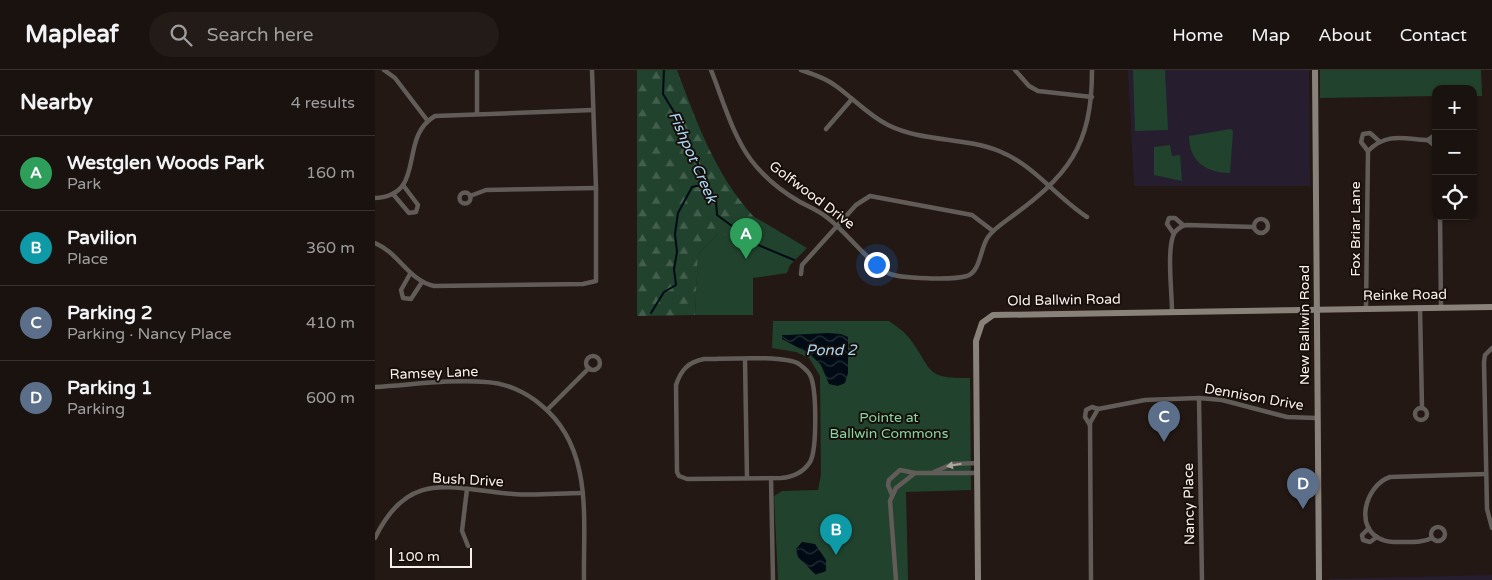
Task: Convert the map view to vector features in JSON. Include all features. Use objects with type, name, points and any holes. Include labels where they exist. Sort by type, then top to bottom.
[{"type":"street","points":[[384,70],[399,82],[427,120]]},
{"type":"street","points":[[375,243],[394,254],[410,274],[422,282],[441,286],[583,284],[596,281],[596,188],[592,70]]},
{"type":"street","name":"Golfwood Drive","points":[[711,70],[734,130],[753,162],[785,193],[820,212],[838,226],[881,267],[895,276],[911,278],[969,275],[975,269],[985,242],[993,231]]},
{"type":"street","points":[[801,70],[828,80],[873,117],[899,130],[978,145],[1007,155],[1028,167],[1067,203],[1087,217]]},
{"type":"street","points":[[1015,70],[1029,86],[1038,91],[1092,97]]},
{"type":"street","points":[[801,274],[802,265],[856,205],[870,196],[972,215],[993,231],[1050,187],[1077,150],[1086,127],[1092,97],[1092,70]]},
{"type":"street","name":"New Ballwin Road","points":[[1315,70],[1319,580]]},
{"type":"street","points":[[477,71],[477,113]]},
{"type":"street","points":[[826,129],[852,99]]},
{"type":"street","points":[[375,198],[393,194],[403,185],[410,171],[415,139],[427,120],[441,115],[593,110]]},
{"type":"street","name":"Fox Briar Lane","points":[[1366,308],[1368,151],[1361,142],[1363,134],[1370,132],[1379,141],[1404,138],[1428,140]]},
{"type":"street","points":[[1432,137],[1428,140],[1432,144]]},
{"type":"street","points":[[1368,151],[1379,141]]},
{"type":"street","points":[[393,194],[409,213],[416,212],[418,205],[403,185]]},
{"type":"street","points":[[470,196],[486,190],[596,188]]},
{"type":"street","points":[[1174,234],[1167,224],[1169,218],[1175,218],[1183,225],[1254,227]]},
{"type":"street","points":[[1440,220],[1441,307]]},
{"type":"street","points":[[1172,312],[1171,249],[1174,234],[1183,225]]},
{"type":"street","points":[[410,274],[401,290],[403,298],[411,299],[422,282]]},
{"type":"street","name":"Reinke Road","points":[[1318,310],[1492,307]]},
{"type":"street","points":[[1421,308],[1422,408]]},
{"type":"street","name":"Old Ballwin Road","points":[[978,580],[976,341],[979,329],[987,318],[1001,314],[1318,310]]},
{"type":"street","points":[[1492,348],[1485,355],[1484,362],[1488,519],[1492,528]]},
{"type":"street","points":[[703,359],[779,359],[792,361],[806,370],[812,381],[813,457],[805,469],[794,476],[771,478],[687,479],[679,476],[677,472],[676,393],[679,376],[693,362],[703,359]]},
{"type":"street","points":[[745,360],[747,478]]},
{"type":"street","points":[[547,410],[589,368]]},
{"type":"street","name":"Ramsey Lane","points":[[375,387],[485,382],[521,392],[547,410],[562,427],[573,446],[581,472],[584,580]]},
{"type":"street","name":"Dennison Drive","points":[[1098,409],[1145,400],[1199,398],[1222,400],[1287,416],[1317,418]]},
{"type":"street","name":"Nancy Place","points":[[1199,398],[1202,580]]},
{"type":"street","points":[[1090,425],[1085,418],[1086,410],[1092,407],[1098,409],[1090,425],[1091,580]]},
{"type":"street","points":[[933,473],[953,464],[977,464]]},
{"type":"street","points":[[896,580],[895,548],[891,530],[892,495],[888,485],[893,475],[900,470],[915,473],[977,472]]},
{"type":"street","points":[[892,495],[896,488],[915,473]]},
{"type":"street","points":[[1433,538],[1425,541],[1390,542],[1377,537],[1369,528],[1366,514],[1368,497],[1376,485],[1385,479],[1397,476],[1486,474]]},
{"type":"street","points":[[771,478],[773,580]]},
{"type":"street","name":"Bush Drive","points":[[375,538],[385,517],[397,504],[423,489],[438,486],[515,494],[583,493]]},
{"type":"street","points":[[467,489],[462,531],[468,546]]},
{"type":"street","points":[[1369,528],[1362,535],[1363,540],[1370,542],[1377,537]]},
{"type":"shaded area","points":[[1128,70],[1309,70],[1310,186],[1134,186]]},
{"type":"shaded area","points":[[1492,575],[1492,580],[1329,580],[1329,579]]},
{"type":"green space","points":[[637,70],[677,70],[708,147],[728,183],[753,216],[738,234],[717,235],[698,254],[695,315],[637,316]]},
{"type":"green space","points":[[1133,70],[1165,70],[1168,130],[1135,131]]},
{"type":"green space","points":[[1320,70],[1481,70],[1482,96],[1477,96],[1477,85],[1432,85],[1432,96],[1320,98]]},
{"type":"green space","points":[[1231,129],[1233,131],[1230,173],[1213,171],[1206,168],[1196,159],[1192,152],[1189,136]]},
{"type":"green space","points":[[1170,145],[1172,156],[1180,155],[1182,181],[1154,175],[1154,147]]},
{"type":"green space","points":[[734,195],[753,216],[807,248],[790,265],[787,273],[753,278],[753,315],[695,315],[698,254],[717,235]]},
{"type":"green space","name":"Pointe at Ballwin Commons","points":[[773,321],[889,321],[908,336],[931,370],[944,377],[970,378],[971,490],[906,492],[908,580],[778,580],[774,496],[782,491],[818,490],[821,474],[820,376],[809,358],[796,352],[772,348]]},
{"type":"water","name":"Pond 2","points":[[841,334],[848,337],[848,373],[845,383],[838,386],[829,384],[821,365],[810,354],[782,339],[782,335]]},
{"type":"water","points":[[802,542],[815,544],[826,560],[826,571],[816,575],[798,557],[796,549]]},
{"type":"waterway","name":"Fishpot Creek","points":[[664,70],[663,94],[682,125],[706,184],[716,201],[717,215],[732,226],[739,237],[794,260]]},
{"type":"waterway","points":[[651,313],[664,292],[676,285],[674,269],[677,252],[675,234],[678,213],[692,187],[706,184]]},
{"type":"place","name":"Westglen Woods Park","points":[[746,259]]},
{"type":"place","name":"Parking 2","points":[[1164,442]]},
{"type":"place","name":"Parking 1","points":[[1303,509]]},
{"type":"place","name":"Pavilion","points":[[836,555]]}]
